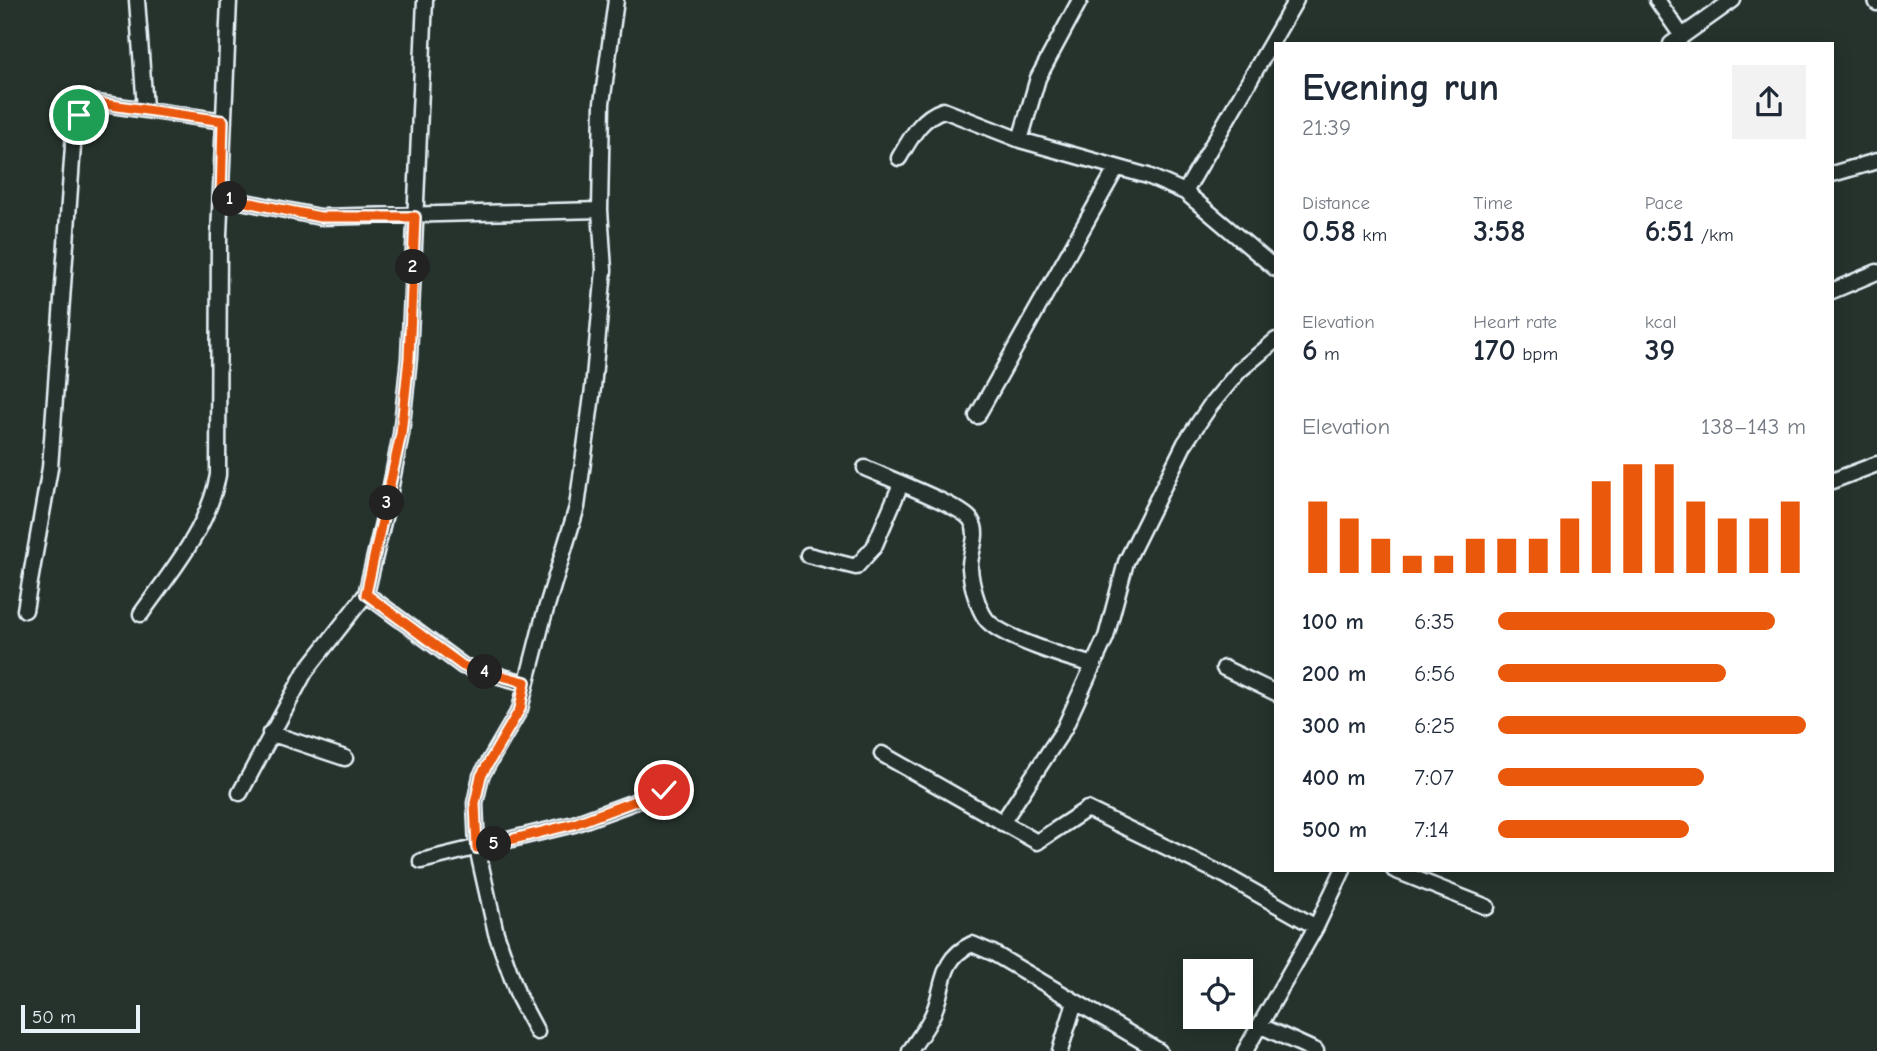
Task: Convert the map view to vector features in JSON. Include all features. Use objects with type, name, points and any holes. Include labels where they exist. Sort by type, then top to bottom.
[{"type":"street","points":[[137,0],[145,108]]},
{"type":"street","points":[[141,614],[192,542],[213,502],[216,489],[223,121],[229,0]]},
{"type":"street","points":[[240,793],[305,672],[366,594],[401,434],[409,358],[425,0]]},
{"type":"street","points":[[537,1032],[519,998],[496,933],[477,848],[475,803],[481,776],[520,709],[525,682],[577,507],[593,388],[604,270],[600,210],[602,103],[616,0]]},
{"type":"street","points":[[1020,140],[1038,78],[1080,0]]},
{"type":"street","points":[[1185,192],[1296,0]]},
{"type":"street","points":[[1657,0],[1677,40],[1733,0]]},
{"type":"street","points":[[25,610],[50,468],[74,132],[79,115],[90,102],[223,121]]},
{"type":"street","points":[[899,158],[920,124],[930,114],[943,110],[1020,140],[1115,169],[1148,176],[1185,192],[1274,267]]},
{"type":"street","points":[[1834,173],[1877,161]]},
{"type":"street","points":[[977,416],[1115,169]]},
{"type":"street","points":[[221,197],[320,217],[415,217],[600,210]]},
{"type":"street","points":[[1834,290],[1877,272]]},
{"type":"street","points":[[1002,823],[1064,729],[1094,665],[1114,613],[1126,562],[1185,443],[1210,406],[1239,371],[1274,342]]},
{"type":"street","points":[[1834,480],[1877,464]]},
{"type":"street","points":[[865,468],[957,509],[971,520],[976,539],[970,565],[971,575],[986,620],[1033,646],[1094,665]]},
{"type":"street","points":[[808,555],[856,567],[874,547],[901,484]]},
{"type":"street","points":[[366,594],[463,666],[525,682]]},
{"type":"street","points":[[1224,668],[1274,692]]},
{"type":"street","points":[[270,733],[345,758]]},
{"type":"street","points":[[882,754],[1037,842],[1087,809],[1226,876],[1316,927]]},
{"type":"street","points":[[421,861],[574,824],[664,790]]},
{"type":"street","points":[[1245,1051],[1316,927],[1342,872]]},
{"type":"street","points":[[1399,872],[1488,906]]},
{"type":"street","points":[[910,1051],[932,1017],[945,970],[957,951],[972,944],[993,953],[1159,1051]]},
{"type":"street","points":[[1060,1051],[1075,1002]]},
{"type":"street","points":[[1261,1027],[1316,1051]]},
{"type":"route","points":[[79,115],[90,102],[223,121],[221,197],[320,217],[415,217],[409,358],[401,434],[366,594],[463,666],[525,682],[520,709],[481,776],[475,803],[477,848],[574,824],[664,790]]}]
